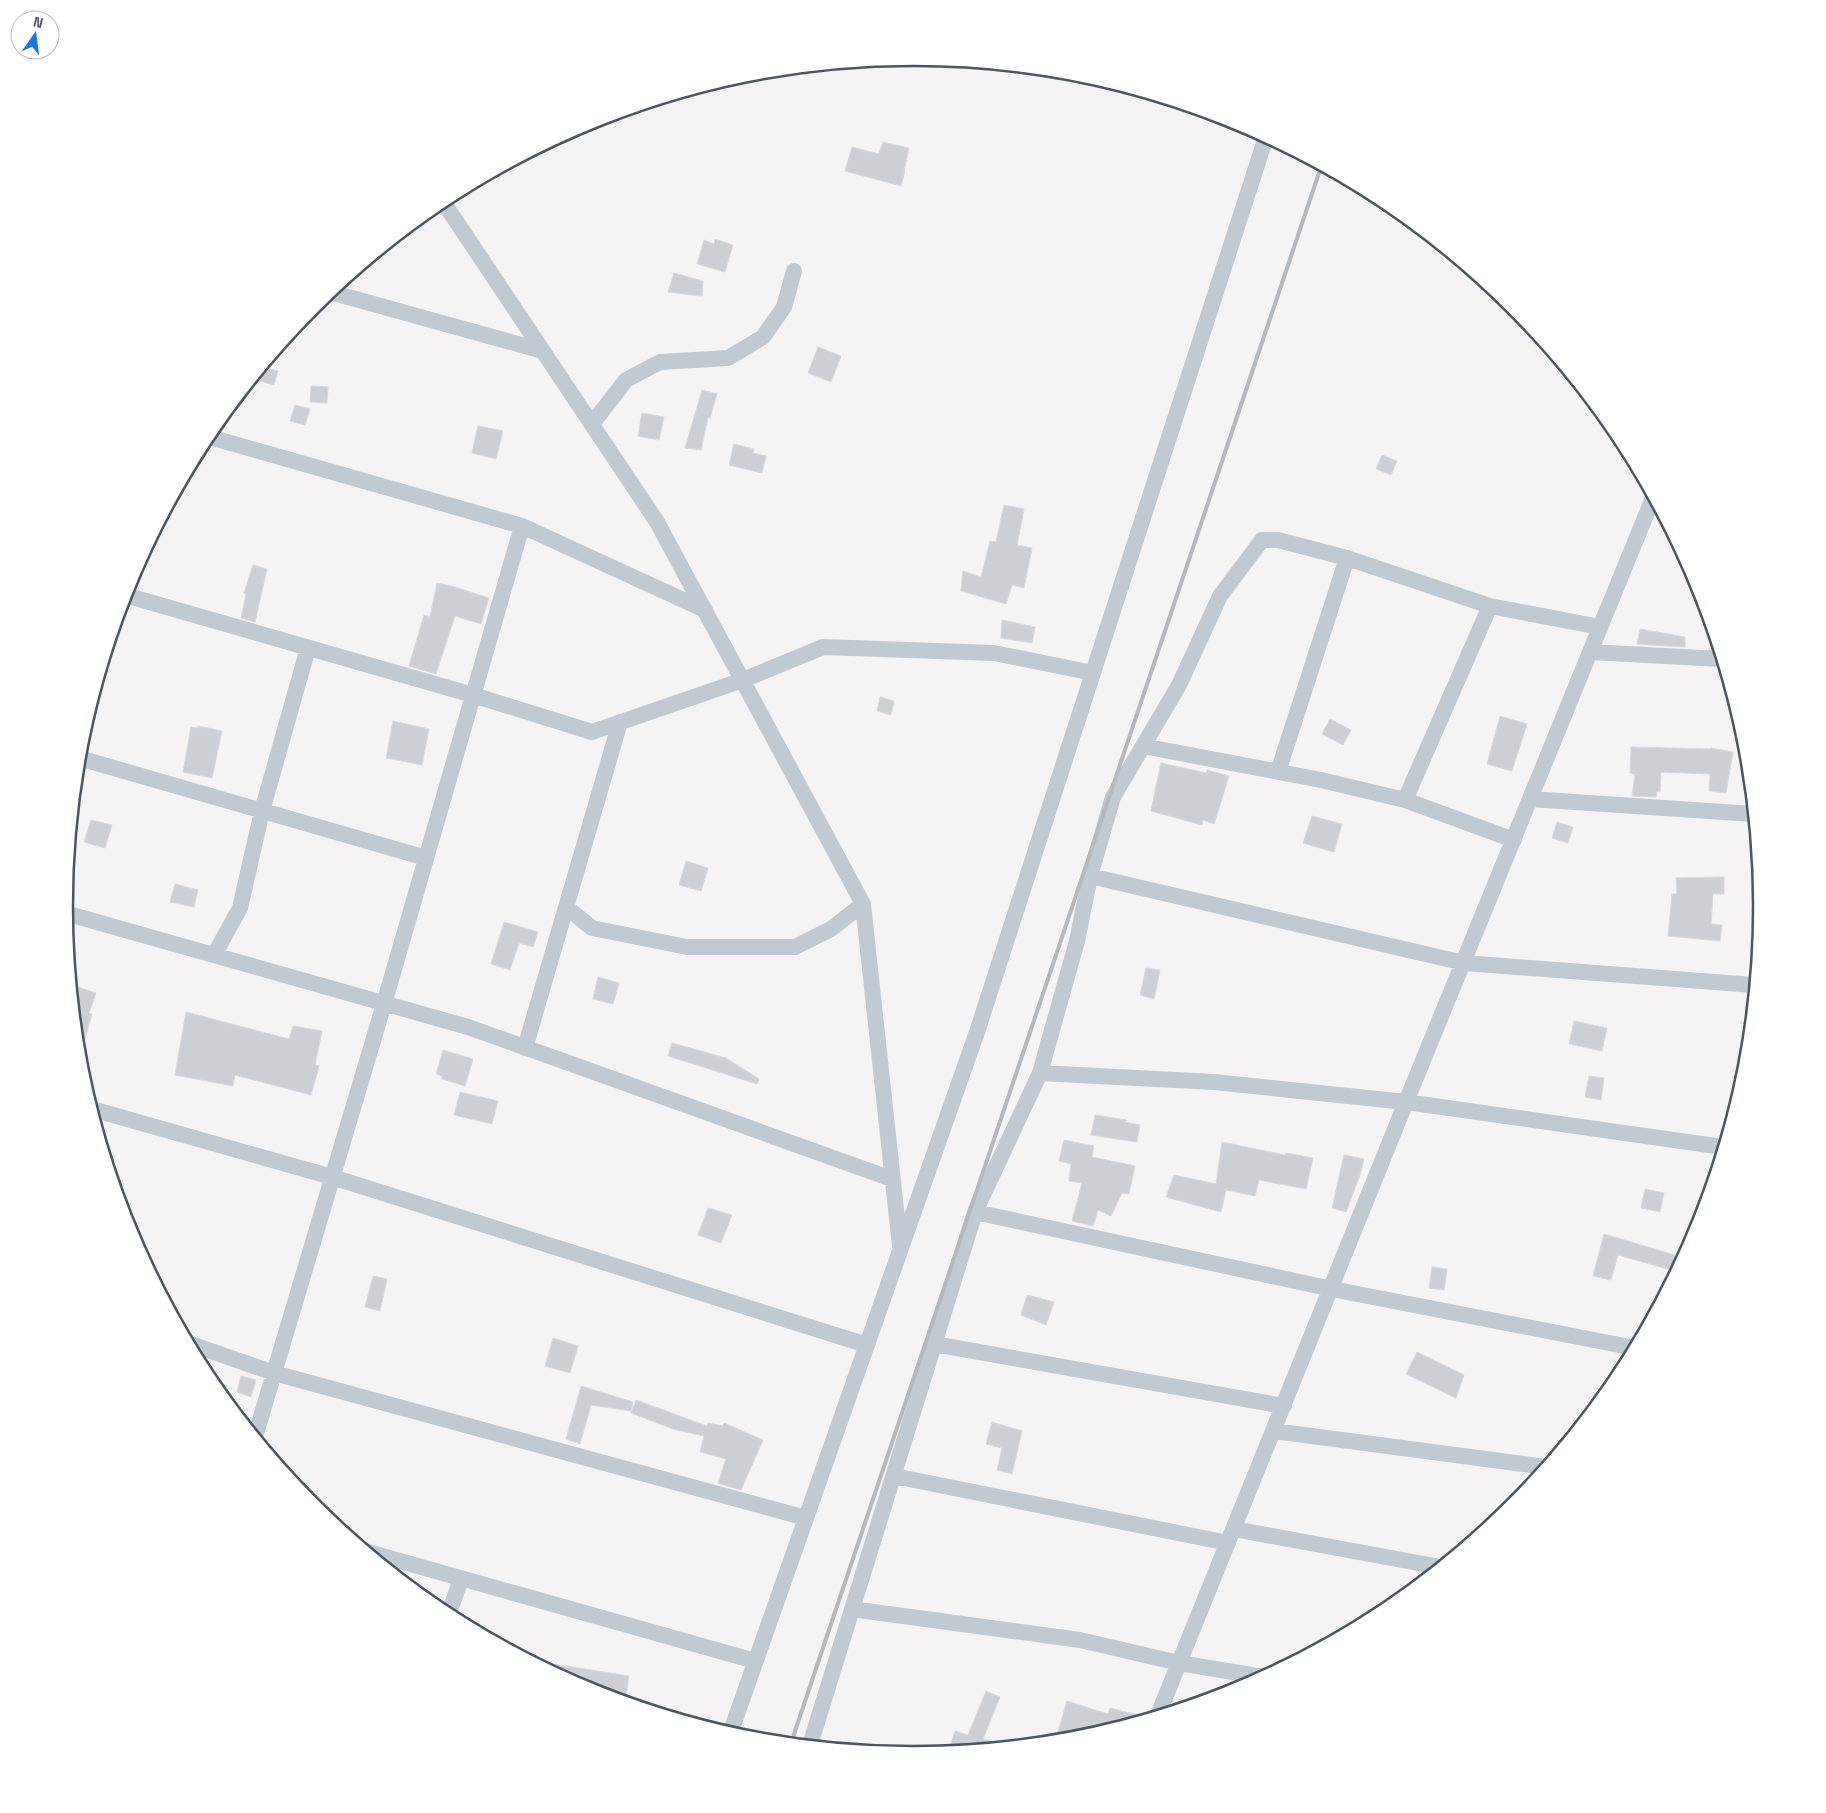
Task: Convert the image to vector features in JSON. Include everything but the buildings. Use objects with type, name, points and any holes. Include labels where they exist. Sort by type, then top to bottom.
[{"type":"street","points":[[732,1727],[977,1032],[1264,143]]},
{"type":"street","points":[[447,207],[657,522],[863,904],[900,1250]]},
{"type":"street","points":[[592,424],[626,380],[660,362],[728,358],[763,337],[784,308],[794,270]]},
{"type":"street","points":[[338,294],[543,351]]},
{"type":"street","points":[[215,439],[522,526],[705,610]]},
{"type":"street","points":[[1161,1709],[1651,504]]},
{"type":"street","points":[[257,1431],[384,1004],[522,526]]},
{"type":"street","points":[[811,1741],[975,1212],[1040,1073],[1077,941],[1090,876],[1113,798],[1179,685],[1220,596],[1262,540],[1278,540],[1347,558],[1490,606],[1600,627]]},
{"type":"street","points":[[1278,772],[1347,558]]},
{"type":"street","points":[[132,597],[473,695],[592,732],[742,680],[823,647],[994,654],[1093,673]]},
{"type":"street","points":[[1405,800],[1490,606]]},
{"type":"street","points":[[214,955],[240,908],[262,811],[308,648]]},
{"type":"street","points":[[1590,652],[1716,660]]},
{"type":"street","points":[[525,1048],[620,722]]},
{"type":"street","points":[[1143,746],[1278,772],[1405,800],[1514,840]]},
{"type":"street","points":[[86,760],[426,858]]},
{"type":"street","points":[[1530,799],[1748,814]]},
{"type":"street","points":[[1090,876],[1464,963],[1749,984]]},
{"type":"street","points":[[566,907],[592,928],[688,947],[795,947],[831,929],[863,904]]},
{"type":"street","points":[[73,915],[468,1027],[892,1179]]},
{"type":"street","points":[[1040,1073],[1214,1082],[1406,1102],[1719,1145]]},
{"type":"street","points":[[98,1111],[332,1178],[867,1345]]},
{"type":"street","points":[[975,1212],[1332,1289],[1629,1347]]},
{"type":"street","points":[[934,1344],[1284,1406]]},
{"type":"street","points":[[197,1346],[274,1373],[806,1518]]},
{"type":"street","points":[[1274,1431],[1540,1466]]},
{"type":"street","points":[[894,1476],[1231,1536],[1433,1566]]},
{"type":"street","points":[[380,1555],[755,1661]]},
{"type":"street","points":[[451,1608],[461,1578]]},
{"type":"street","points":[[852,1610],[1080,1640],[1179,1663],[1252,1675]]},
{"type":"railway","points":[[793,1738],[1319,172]]}]
